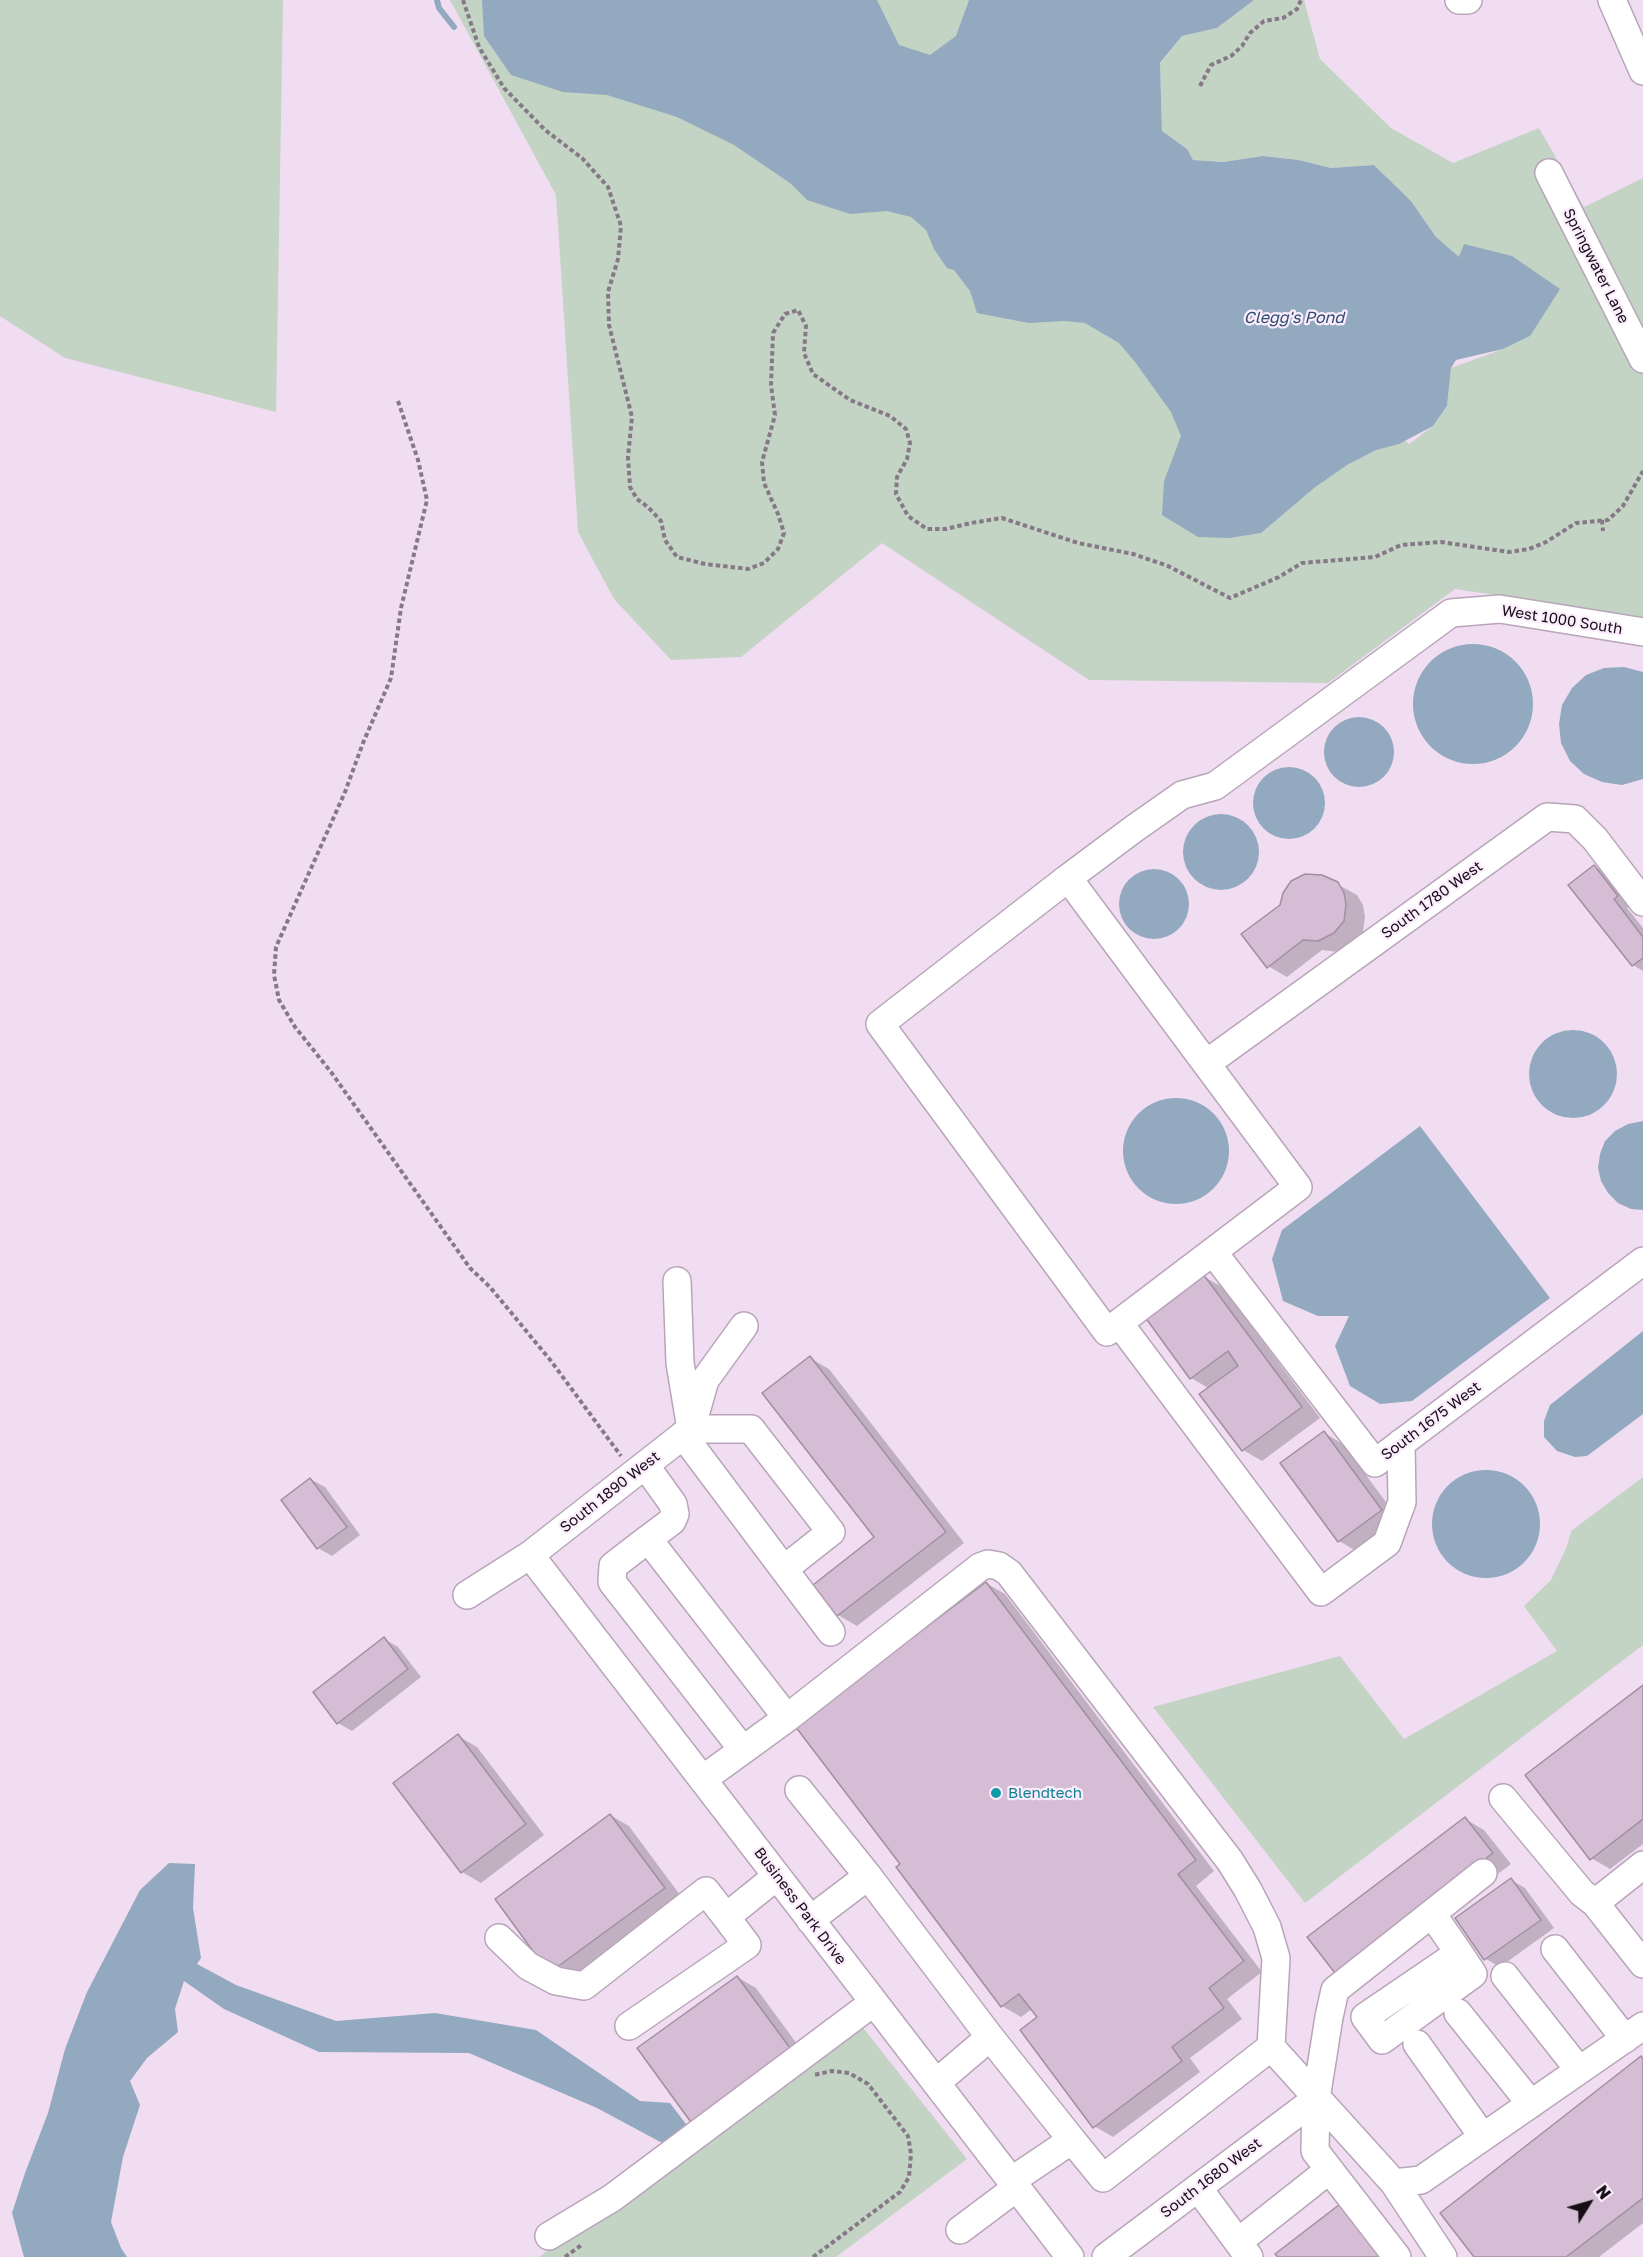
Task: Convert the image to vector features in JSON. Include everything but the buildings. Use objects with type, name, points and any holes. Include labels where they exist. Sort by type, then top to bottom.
[{"type":"street","points":[[1459,0],[1468,0]]},
{"type":"street","points":[[1612,0],[1643,71]]},
{"type":"street","name":"Springwater Lane","points":[[1549,173],[1643,359]]},
{"type":"street","name":"West 1000 South","points":[[1119,1323],[1107,1332],[880,1024],[1068,878],[1182,795],[1215,786],[1451,613],[1500,609],[1643,632]]},
{"type":"street","name":"South 1780 West","points":[[1207,1063],[1547,817],[1575,819],[1595,839],[1643,902]]},
{"type":"street","points":[[1068,878],[1298,1187],[1119,1323],[1321,1592],[1387,1543],[1402,1502],[1401,1443]]},
{"type":"street","name":"South 1675 West","points":[[1213,1252],[1375,1463],[1643,1261]]},
{"type":"street","points":[[677,1281],[680,1364],[687,1432],[831,1632]]},
{"type":"street","points":[[687,1432],[705,1380],[744,1326]]},
{"type":"street","points":[[687,1432],[751,1429],[831,1532],[784,1569]]},
{"type":"street","name":"South 1890 West","points":[[467,1595],[530,1555],[687,1432]]},
{"type":"street","points":[[640,1469],[673,1504],[675,1514],[672,1521],[613,1566],[612,1582],[743,1750]]},
{"type":"street","points":[[648,1539],[787,1718]]},
{"type":"street","name":"Business Park Drive","points":[[530,1555],[1070,2257]]},
{"type":"street","points":[[703,1779],[787,1718],[980,1567],[988,1564],[999,1566],[1009,1573],[1230,1861],[1267,1927],[1276,1958],[1271,2048],[1394,2183],[1443,2257]]},
{"type":"street","points":[[799,1790],[868,1876],[990,2037],[1103,2178],[1271,2048]]},
{"type":"street","points":[[1503,1798],[1582,1893],[1595,1903],[1643,1964]]},
{"type":"street","points":[[1595,1903],[1643,1865]]},
{"type":"street","points":[[1397,2257],[1315,2151],[1316,2099],[1335,1990],[1483,1873]]},
{"type":"street","points":[[726,1917],[777,1876]]},
{"type":"street","points":[[810,1920],[868,1876]]},
{"type":"street","points":[[499,1938],[528,1966],[556,1981],[584,1986],[706,1890],[747,1945],[629,2026]]},
{"type":"street","points":[[1432,1914],[1459,1953]]},
{"type":"street","points":[[1394,2183],[1421,2180],[1634,2032],[1555,1949]]},
{"type":"street","points":[[1505,1976],[1579,2070]]},
{"type":"street","points":[[549,2236],[612,2199],[874,2002]]},
{"type":"street","points":[[1458,2013],[1531,2104]]},
{"type":"street","points":[[936,2083],[990,2037]]},
{"type":"street","points":[[1416,2044],[1483,2137]]},
{"type":"street","name":"South 1680 West","points":[[1106,2257],[1316,2099]]},
{"type":"street","points":[[960,2230],[1072,2140]]},
{"type":"street","points":[[1198,2188],[1244,2249],[1329,2170]]},
{"type":"path","points":[[464,0],[479,47],[504,88],[545,130],[582,158],[608,187],[621,226],[618,259],[608,292],[609,325],[632,417],[628,457],[630,487],[637,499],[661,521],[665,540],[677,557],[705,564],[748,569],[764,563],[778,549],[784,533],[764,483],[762,462],[775,415],[771,385],[773,333],[785,314],[798,310],[806,326],[804,353],[813,374],[850,400],[890,416],[906,429],[910,443],[907,459],[897,477],[896,494],[908,516],[927,529],[946,530],[1002,518],[1078,543],[1133,554],[1168,566],[1230,598],[1279,577],[1302,563],[1375,557],[1401,545],[1441,542],[1509,552],[1529,549],[1546,542],[1576,523],[1608,520],[1623,506],[1643,471]]},
{"type":"path","points":[[1200,86],[1211,65],[1231,56],[1242,46],[1250,33],[1264,21],[1283,18],[1297,9],[1301,0]]},
{"type":"path","points":[[398,401],[427,500],[401,608],[391,678],[345,792],[276,947],[274,975],[279,1000],[295,1027],[330,1072],[470,1268],[490,1287],[640,1469]]},
{"type":"path","points":[[1602,520],[1603,531]]},
{"type":"path","points":[[813,2257],[900,2192],[909,2177],[911,2154],[908,2136],[868,2084]]},
{"type":"green space","points":[[0,0],[283,0],[276,412],[65,358],[0,316]]},
{"type":"green space","points":[[450,0],[969,0],[962,21],[1409,444],[1433,426],[1447,406],[1451,368],[1503,349],[1530,336],[1459,258],[1436,237],[1411,201],[1374,165],[1331,168],[1299,160],[1263,156],[1223,162],[1193,160],[1187,149],[1162,131],[1160,64],[1182,36],[1217,28],[1254,0],[1304,0],[1320,59],[1391,128],[1453,163],[1539,128],[1584,207],[1643,178],[1643,617],[1455,589],[1328,683],[1089,680],[882,543],[741,657],[671,660],[614,599],[578,532],[556,195]]},
{"type":"green space","points":[[1643,1477],[1643,1645],[1305,1903],[1153,1707],[1340,1656],[1404,1739],[1557,1651],[1524,1606],[1551,1580],[1567,1546],[1571,1531]]},
{"type":"green space","points":[[860,2024],[967,2159],[836,2257],[539,2257]]},
{"type":"water","name":"Clegg's Pond","points":[[482,0],[877,0],[899,45],[930,55],[956,36],[969,0],[1254,0],[1217,28],[1182,36],[1160,63],[1162,131],[1187,149],[1193,160],[1223,162],[1263,156],[1299,160],[1331,168],[1374,165],[1411,201],[1436,237],[1459,257],[1464,244],[1512,256],[1560,289],[1530,336],[1503,349],[1456,360],[1451,368],[1447,406],[1433,426],[1399,444],[1376,450],[1347,465],[1314,488],[1261,533],[1229,538],[1198,537],[1162,515],[1164,481],[1181,436],[1171,412],[1119,343],[1085,323],[1064,321],[1029,323],[977,313],[970,291],[954,270],[947,268],[934,249],[926,230],[911,217],[887,211],[850,214],[807,200],[790,183],[734,145],[677,117],[607,95],[563,92],[511,75],[484,36]]},
{"type":"water","points":[[1473,644],[1496,648],[1516,661],[1529,681],[1533,704],[1529,727],[1516,747],[1496,760],[1473,764],[1450,760],[1430,747],[1417,727],[1413,704],[1417,681],[1430,661],[1450,648]]},
{"type":"water","points":[[1624,667],[1643,672],[1643,779],[1622,785],[1602,782],[1584,774],[1570,761],[1561,743],[1559,724],[1562,705],[1572,688],[1586,675],[1604,668]]},
{"type":"water","points":[[1359,717],[1372,720],[1384,727],[1391,739],[1394,752],[1391,765],[1384,777],[1372,784],[1359,787],[1346,784],[1334,777],[1327,765],[1324,752],[1327,739],[1334,727],[1346,720]]},
{"type":"water","points":[[1282,767],[1296,767],[1315,777],[1325,796],[1325,810],[1315,829],[1296,839],[1282,839],[1263,829],[1253,810],[1253,796],[1263,777]]},
{"type":"water","points":[[1221,814],[1235,817],[1248,825],[1256,838],[1259,852],[1256,866],[1248,879],[1235,887],[1221,890],[1207,887],[1194,879],[1186,866],[1183,852],[1186,838],[1194,825],[1207,817]]},
{"type":"water","points":[[1154,869],[1167,872],[1179,879],[1186,891],[1189,904],[1186,917],[1179,929],[1167,936],[1154,939],[1141,936],[1129,929],[1122,917],[1119,904],[1122,891],[1129,879],[1141,872]]},
{"type":"water","points":[[1573,1030],[1590,1034],[1604,1043],[1613,1057],[1617,1074],[1613,1091],[1604,1105],[1590,1114],[1573,1118],[1556,1114],[1542,1105],[1533,1091],[1529,1074],[1533,1057],[1542,1043],[1556,1034]]},
{"type":"water","points":[[1176,1098],[1196,1102],[1213,1114],[1225,1131],[1229,1151],[1225,1171],[1213,1188],[1196,1200],[1176,1204],[1156,1200],[1139,1188],[1127,1171],[1123,1151],[1127,1131],[1139,1114],[1156,1102]]},
{"type":"water","points":[[1643,1121],[1643,1210],[1631,1209],[1618,1203],[1601,1181],[1598,1168],[1605,1141],[1615,1131],[1628,1124]]},
{"type":"water","points":[[1420,1126],[1550,1298],[1412,1401],[1380,1404],[1350,1386],[1335,1346],[1349,1316],[1318,1316],[1283,1301],[1272,1259],[1282,1230]]},
{"type":"water","points":[[1643,1331],[1643,1414],[1587,1456],[1575,1457],[1557,1451],[1544,1437],[1544,1421],[1550,1405]]},
{"type":"water","points":[[1486,1470],[1507,1474],[1524,1486],[1536,1503],[1540,1524],[1536,1545],[1524,1562],[1507,1574],[1486,1578],[1465,1574],[1448,1562],[1436,1545],[1432,1524],[1436,1503],[1448,1486],[1465,1474]]},
{"type":"water","points":[[169,1863],[195,1864],[193,1908],[201,1958],[197,1964],[236,1985],[336,2021],[435,2013],[536,2030],[640,2101],[670,2103],[692,2132],[666,2145],[597,2108],[469,2053],[319,2052],[224,2009],[184,1981],[175,2009],[178,2032],[147,2058],[130,2081],[140,2105],[123,2157],[111,2222],[127,2257],[24,2257],[12,2213],[48,2113],[65,2049],[87,1992],[140,1890]]},
{"type":"waterway","points":[[437,0],[439,8],[454,27]]},
{"type":"place","name":"Blendtech","points":[[996,1793]]}]
